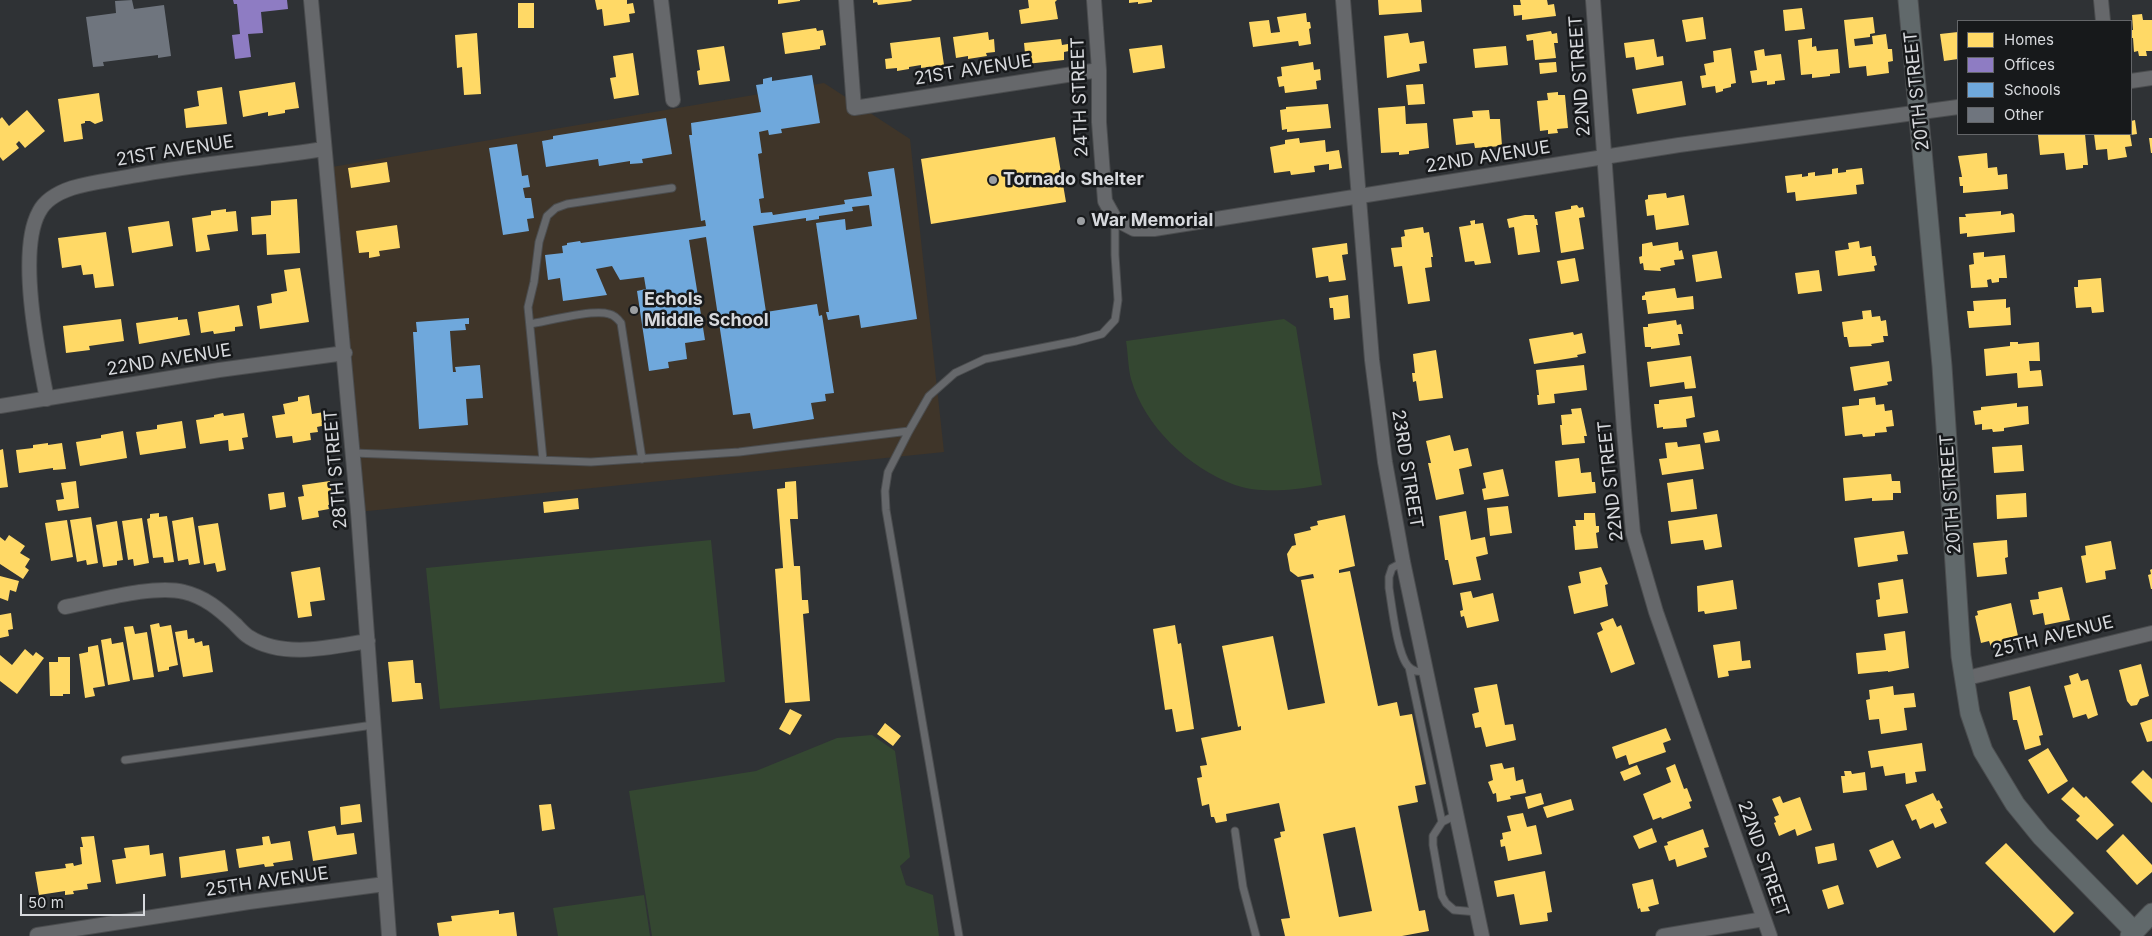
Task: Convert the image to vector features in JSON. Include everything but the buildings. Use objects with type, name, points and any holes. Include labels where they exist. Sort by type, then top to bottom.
[{"type":"street","name":"28TH STREET","points":[[312,0],[353,453],[389,936]]},
{"type":"street","points":[[661,0],[673,100]]},
{"type":"street","name":"21ST AVENUE","points":[[846,0],[854,108],[1099,70]]},
{"type":"street","name":"24TH STREET","points":[[1094,0],[1104,195],[1105,201],[1115,219]]},
{"type":"street","name":"23RD STREET","points":[[1343,0],[1375,379],[1385,462],[1426,671],[1482,936]]},
{"type":"street","name":"22ND STREET","points":[[1593,0],[1633,533],[1656,612],[1770,936]]},
{"type":"street","name":"20TH STREET","points":[[1908,0],[1942,366],[1964,679],[1970,714],[1983,751],[2015,804],[2041,836],[2132,934]]},
{"type":"street","points":[[2101,0],[2103,20]]},
{"type":"street","points":[[2132,81],[2152,78]]},
{"type":"street","name":"22ND AVENUE","points":[[1115,219],[1134,229],[1154,229],[1604,157],[1957,108]]},
{"type":"street","name":"21ST AVENUE","points":[[47,399],[38,348],[30,275],[31,230],[40,210],[54,196],[72,188],[172,168],[324,149]]},
{"type":"street","name":"22ND AVENUE","points":[[0,406],[219,370],[344,353]]},
{"type":"street","points":[[65,607],[142,591],[182,591],[202,597],[248,637],[268,645],[289,649],[310,649],[368,641]]},
{"type":"street","name":"25TH AVENUE","points":[[1964,679],[2152,633]]},
{"type":"street","name":"25TH AVENUE","points":[[37,935],[169,916],[249,902],[385,884]]},
{"type":"street","points":[[2132,934],[2152,913]]},
{"type":"street","points":[[1663,936],[1764,919]]},
{"type":"lane","points":[[543,460],[528,307],[534,282],[539,242],[547,216],[556,208],[567,204],[672,188]]},
{"type":"lane","points":[[959,936],[886,510],[885,491],[888,472],[908,431],[929,396],[955,374],[985,359],[1102,334],[1115,320],[1118,300],[1115,219]]},
{"type":"lane","points":[[530,324],[596,313],[608,314],[621,323],[642,459]]},
{"type":"lane","points":[[353,453],[591,462],[739,452],[908,431]]},
{"type":"lane","points":[[1404,562],[1392,568],[1389,577],[1389,588],[1403,657],[1409,667],[1442,822]]},
{"type":"lane","points":[[1409,667],[1417,672],[1426,671]]},
{"type":"lane","points":[[125,760],[373,725]]},
{"type":"lane","points":[[1456,815],[1442,822],[1433,836],[1442,896],[1446,903],[1454,910],[1477,912]]},
{"type":"lane","points":[[1235,831],[1243,887],[1256,936]]},
{"type":"shaded area","name":"Echols Middle School","points":[[824,83],[910,139],[944,452],[358,512],[326,168]]},
{"type":"green space","points":[[1284,319],[1296,327],[1322,485],[1278,490],[1245,488],[1218,478],[1201,468],[1171,444],[1158,429],[1138,397],[1131,379],[1126,341]]},
{"type":"green space","points":[[711,540],[725,682],[440,709],[426,568]]},
{"type":"green space","points":[[872,735],[895,751],[910,857],[900,866],[906,885],[933,895],[939,936],[652,936],[629,791],[756,771],[837,738]]},
{"type":"green space","points":[[644,895],[650,936],[558,936],[553,908]]},
{"type":"place","name":"Tornado Shelter","points":[[993,180]]},
{"type":"place","name":"War Memorial","points":[[1081,221]]},
{"type":"place","name":"Echols Middle School","points":[[634,310]]}]
